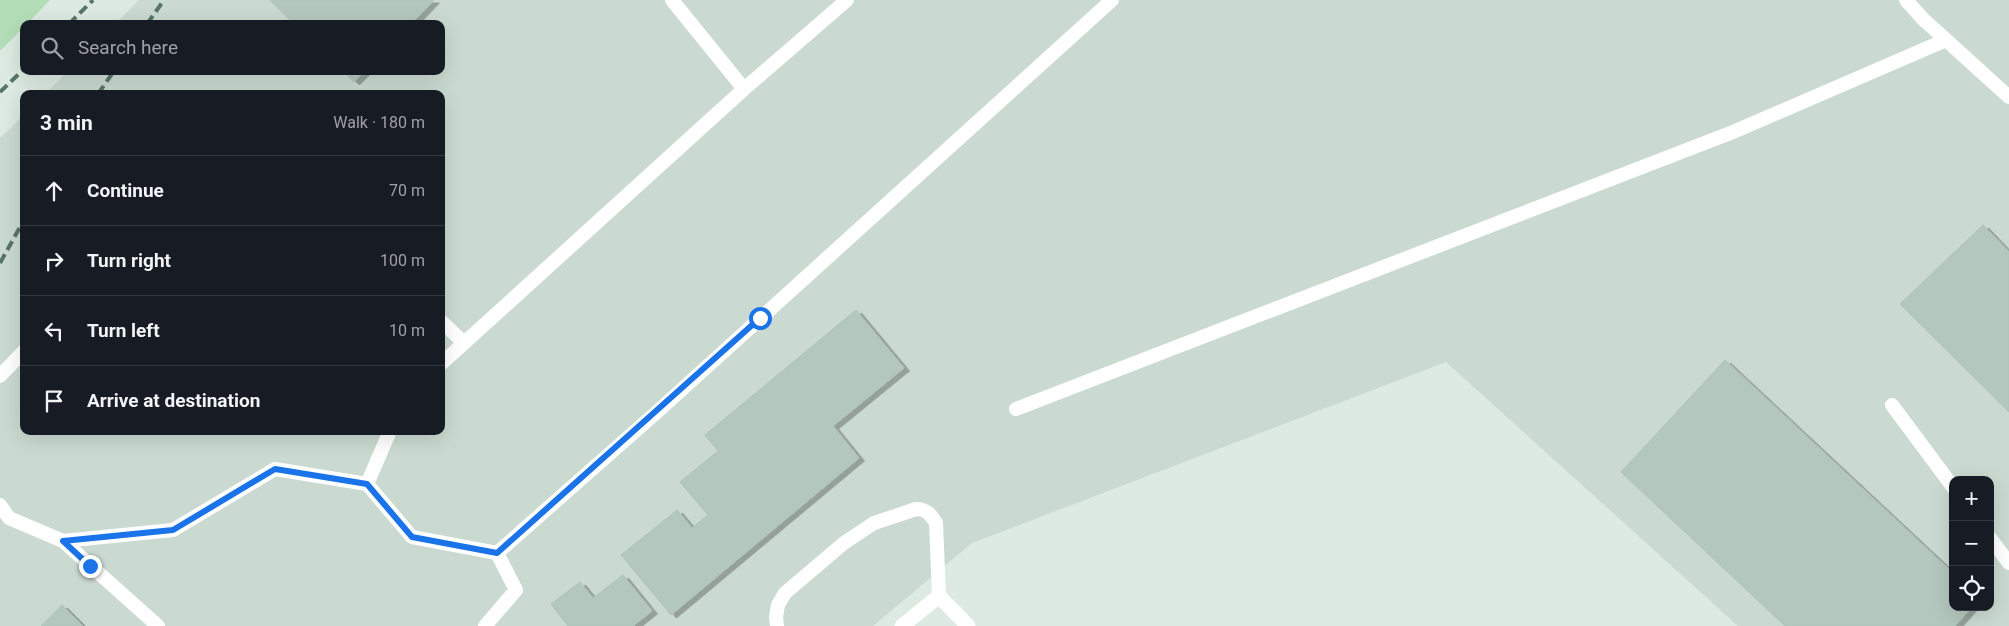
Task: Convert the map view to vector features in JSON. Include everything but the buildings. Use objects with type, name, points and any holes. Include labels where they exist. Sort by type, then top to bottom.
[{"type":"street","points":[[902,626],[939,596],[968,626]]},
{"type":"lane","points":[[672,0],[744,89]]},
{"type":"lane","points":[[445,360],[744,89],[847,0]]},
{"type":"lane","points":[[497,553],[658,411],[1112,0]]},
{"type":"lane","points":[[1906,0],[1946,40],[2009,97]]},
{"type":"lane","points":[[1016,409],[1733,132],[1946,40]]},
{"type":"lane","points":[[445,325],[464,343]]},
{"type":"lane","points":[[0,376],[20,355]]},
{"type":"lane","points":[[1892,405],[1949,482]]},
{"type":"lane","points":[[367,484],[388,435]]},
{"type":"lane","points":[[63,541],[173,530],[275,469],[367,484],[412,537],[497,553]]},
{"type":"lane","points":[[0,505],[9,518],[63,541],[158,626]]},
{"type":"lane","points":[[777,626],[778,605],[785,593],[844,543],[874,523],[916,509],[922,509],[930,514],[936,523],[939,596]]},
{"type":"lane","points":[[1994,543],[2009,563]]},
{"type":"lane","points":[[485,626],[516,590],[497,553]]},
{"type":"shaded area","points":[[139,0],[2009,0],[2009,626],[1738,626],[1446,362],[972,543],[873,626],[0,626],[0,138],[20,119],[20,435],[445,435],[445,90],[49,90],[64,75],[445,75],[445,20],[119,20]]},
{"type":"green space","points":[[0,0],[50,0],[31,20],[20,20],[20,31],[0,51]]},
{"type":"railway","points":[[73,20],[93,0]]},
{"type":"railway","points":[[150,20],[164,0]]},
{"type":"railway","points":[[0,92],[20,73]]},
{"type":"railway","points":[[101,90],[111,75]]},
{"type":"railway","points":[[0,263],[20,227]]},
{"type":"route","points":[[90,566],[63,541],[173,530],[275,469],[367,484],[412,537],[497,553],[760,318]]}]
